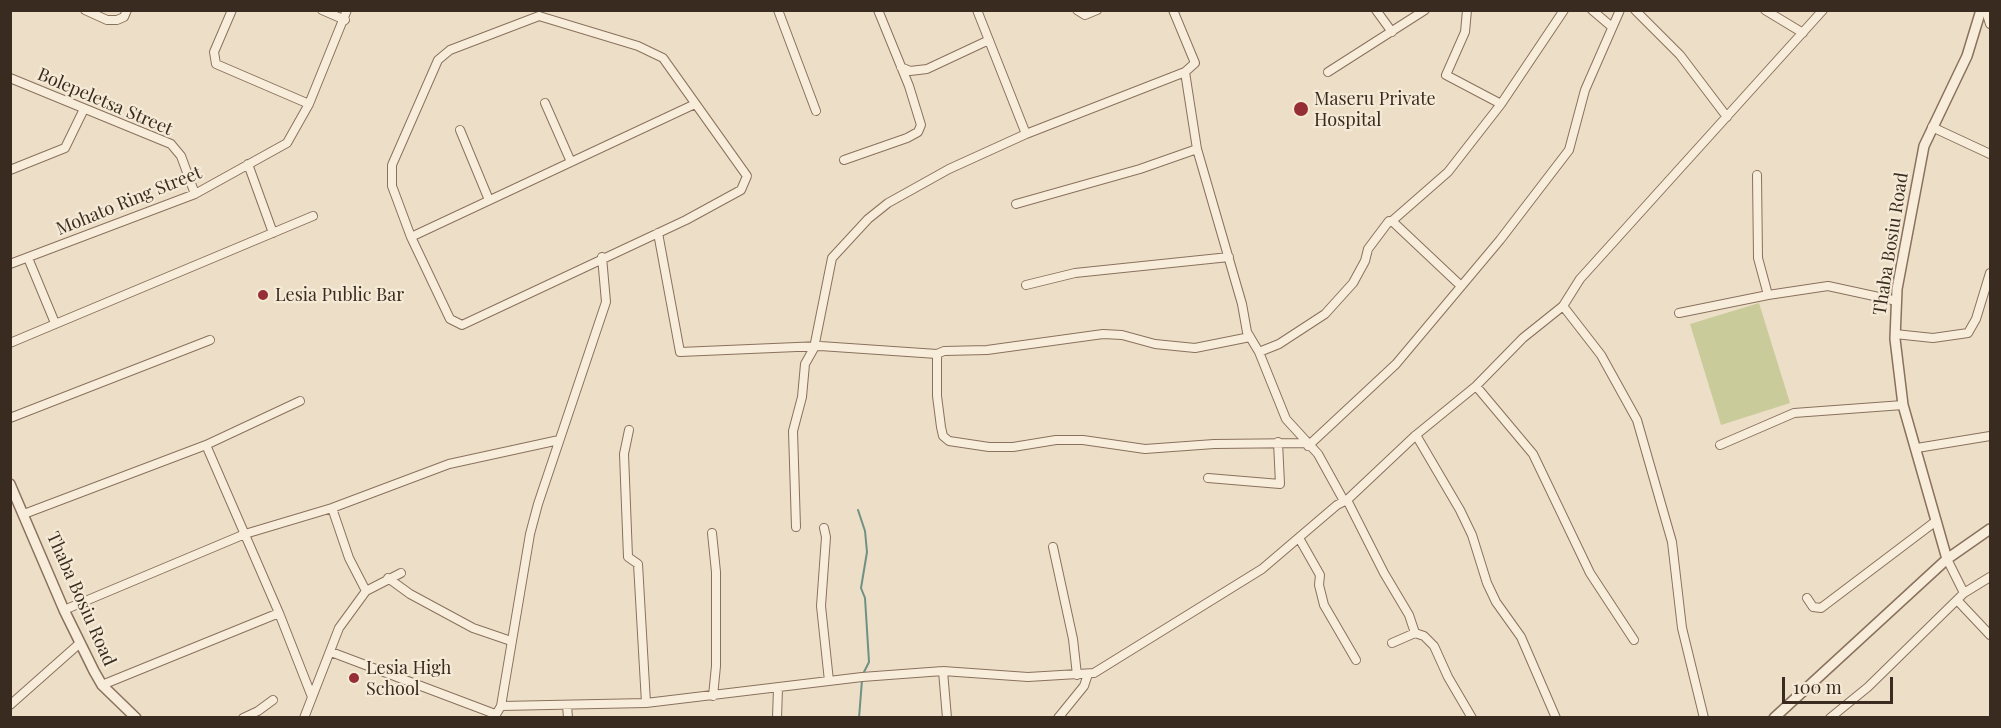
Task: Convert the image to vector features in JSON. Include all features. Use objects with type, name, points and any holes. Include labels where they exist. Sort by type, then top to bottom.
[{"type":"street","points":[[85,10],[107,20],[124,17],[127,10]]},
{"type":"street","points":[[232,10],[213,52],[216,64],[309,104]]},
{"type":"street","points":[[322,10],[345,20]]},
{"type":"street","name":"Mohato Ring Street","points":[[10,264],[195,194],[287,143],[309,104],[345,20],[346,10]]},
{"type":"street","points":[[778,10],[816,111]]},
{"type":"street","points":[[844,160],[918,132],[921,125],[920,115],[879,10]]},
{"type":"street","points":[[977,10],[1026,135]]},
{"type":"street","points":[[1077,10],[1085,15],[1097,10]]},
{"type":"street","points":[[796,527],[794,431],[802,397],[805,364],[814,348],[832,258],[868,219],[888,203],[949,169],[1026,135],[1185,72],[1195,63],[1173,10]]},
{"type":"street","points":[[1376,10],[1392,32]]},
{"type":"street","points":[[1328,72],[1425,10]]},
{"type":"street","points":[[1467,10],[1465,32],[1446,75],[1501,104]]},
{"type":"street","points":[[1259,352],[1288,339],[1325,314],[1353,282],[1365,261],[1368,249],[1389,221],[1392,221],[1448,172],[1501,104],[1564,10]]},
{"type":"street","points":[[1592,10],[1612,27]]},
{"type":"street","points":[[937,354],[940,427],[943,436],[949,441],[989,447],[1013,447],[1056,440],[1083,440],[1145,449],[1278,442],[1307,444],[1396,364],[1569,150],[1585,90],[1620,10]]},
{"type":"street","points":[[1635,10],[1680,55],[1727,117]]},
{"type":"street","points":[[1765,10],[1803,33]]},
{"type":"street","points":[[501,706],[646,703],[829,681],[943,671],[1028,677],[1094,673],[1190,616],[1262,569],[1345,501],[1416,435],[1476,386],[1523,338],[1563,306],[1580,279],[1823,10]]},
{"type":"street","points":[[1981,11],[1986,11],[1990,24]]},
{"type":"street","name":"Thaba Bosiu Road","points":[[1947,559],[1903,405],[1895,334],[1897,301],[1911,224],[1916,179],[1932,127],[1967,56],[1981,11]]},
{"type":"street","points":[[541,13],[638,46],[663,58],[747,176],[741,190],[658,233],[602,257],[462,325],[450,319],[411,237],[392,186],[392,165],[438,60],[450,50],[541,13]]},
{"type":"street","points":[[901,68],[910,71],[927,69],[988,40]]},
{"type":"street","points":[[1185,72],[1197,149],[1250,337],[1259,352],[1286,419],[1318,454],[1409,615],[1415,633]]},
{"type":"street","name":"Bolepeletsa Street","points":[[10,78],[171,144],[181,156],[195,194]]},
{"type":"street","points":[[545,103],[571,162]]},
{"type":"street","points":[[411,237],[695,104]]},
{"type":"street","points":[[10,170],[65,148],[84,109]]},
{"type":"street","points":[[1932,127],[1990,154]]},
{"type":"street","points":[[460,130],[489,200]]},
{"type":"street","points":[[1016,204],[1140,169],[1197,149]]},
{"type":"street","points":[[248,164],[273,233]]},
{"type":"street","points":[[1757,176],[1758,258],[1768,295]]},
{"type":"street","points":[[10,343],[313,216]]},
{"type":"street","points":[[1392,221],[1461,286]]},
{"type":"street","points":[[658,233],[680,352],[814,348],[937,354],[944,351],[987,350],[1103,334],[1122,335],[1155,344],[1195,348],[1250,337]]},
{"type":"street","points":[[330,652],[495,716],[501,706],[530,534],[606,302],[602,257]]},
{"type":"street","points":[[1026,285],[1075,273],[1229,257]]},
{"type":"street","points":[[28,258],[55,323]]},
{"type":"street","points":[[1895,334],[1933,338],[1968,333],[1976,319],[1990,274]]},
{"type":"street","points":[[1679,313],[1768,295],[1828,286],[1897,301]]},
{"type":"street","points":[[1563,306],[1601,355],[1637,420],[1672,542],[1682,628],[1704,717]]},
{"type":"street","points":[[10,418],[210,340]]},
{"type":"street","points":[[1476,386],[1533,454],[1590,573],[1634,640]]},
{"type":"street","points":[[24,514],[206,445],[300,401]]},
{"type":"street","points":[[1720,445],[1794,413],[1903,405]]},
{"type":"street","points":[[629,430],[624,454],[628,557],[638,564],[644,648],[642,666],[646,703]]},
{"type":"street","points":[[1416,435],[1460,510],[1472,535],[1491,592],[1521,637],[1556,717]]},
{"type":"street","points":[[1917,448],[1990,436]]},
{"type":"street","points":[[64,610],[245,534],[332,508],[449,464],[559,440]]},
{"type":"street","points":[[1208,478],[1280,484],[1278,442]]},
{"type":"street","points":[[206,445],[279,613],[312,697]]},
{"type":"street","name":"Thaba Bosiu Road","points":[[10,484],[64,610],[102,685],[136,717]]},
{"type":"street","points":[[332,508],[349,558],[366,591]]},
{"type":"street","points":[[1807,598],[1814,607],[1821,608],[1936,520]]},
{"type":"street","points":[[824,528],[826,537],[821,606],[829,681]]},
{"type":"street","points":[[1774,717],[1947,559],[1990,528]]},
{"type":"street","points":[[712,533],[716,572],[716,666],[713,696]]},
{"type":"street","points":[[1299,538],[1320,575],[1319,585],[1324,604],[1356,660]]},
{"type":"street","points":[[1053,547],[1073,639],[1077,675]]},
{"type":"street","points":[[1947,559],[1964,593]]},
{"type":"street","points":[[304,717],[339,628],[366,591],[400,573]]},
{"type":"street","points":[[1830,717],[1868,687],[1964,593],[1990,577]]},
{"type":"street","points":[[388,579],[410,594],[473,628],[511,641]]},
{"type":"street","points":[[1957,600],[1990,635]]},
{"type":"street","points":[[102,685],[279,613]]},
{"type":"street","points":[[1392,643],[1415,633],[1424,636],[1434,646],[1448,677],[1472,717]]},
{"type":"street","points":[[10,705],[80,643]]},
{"type":"street","points":[[943,671],[946,717]]},
{"type":"street","points":[[1058,717],[1083,686],[1088,674]]},
{"type":"street","points":[[777,717],[778,688]]},
{"type":"street","points":[[243,717],[258,711],[273,700]]},
{"type":"street","points":[[567,705],[568,717]]},
{"type":"green space","points":[[1759,303],[1790,403],[1721,425],[1690,324]]},
{"type":"waterway","points":[[858,510],[865,531],[867,552],[861,588],[865,598],[869,662],[863,674]]},
{"type":"waterway","points":[[859,718],[862,680]]},
{"type":"place","name":"Maseru Private Hospital","points":[[1301,109]]},
{"type":"place","name":"Lesia Public Bar","points":[[263,295]]},
{"type":"place","name":"Lesia High School","points":[[354,678]]}]
